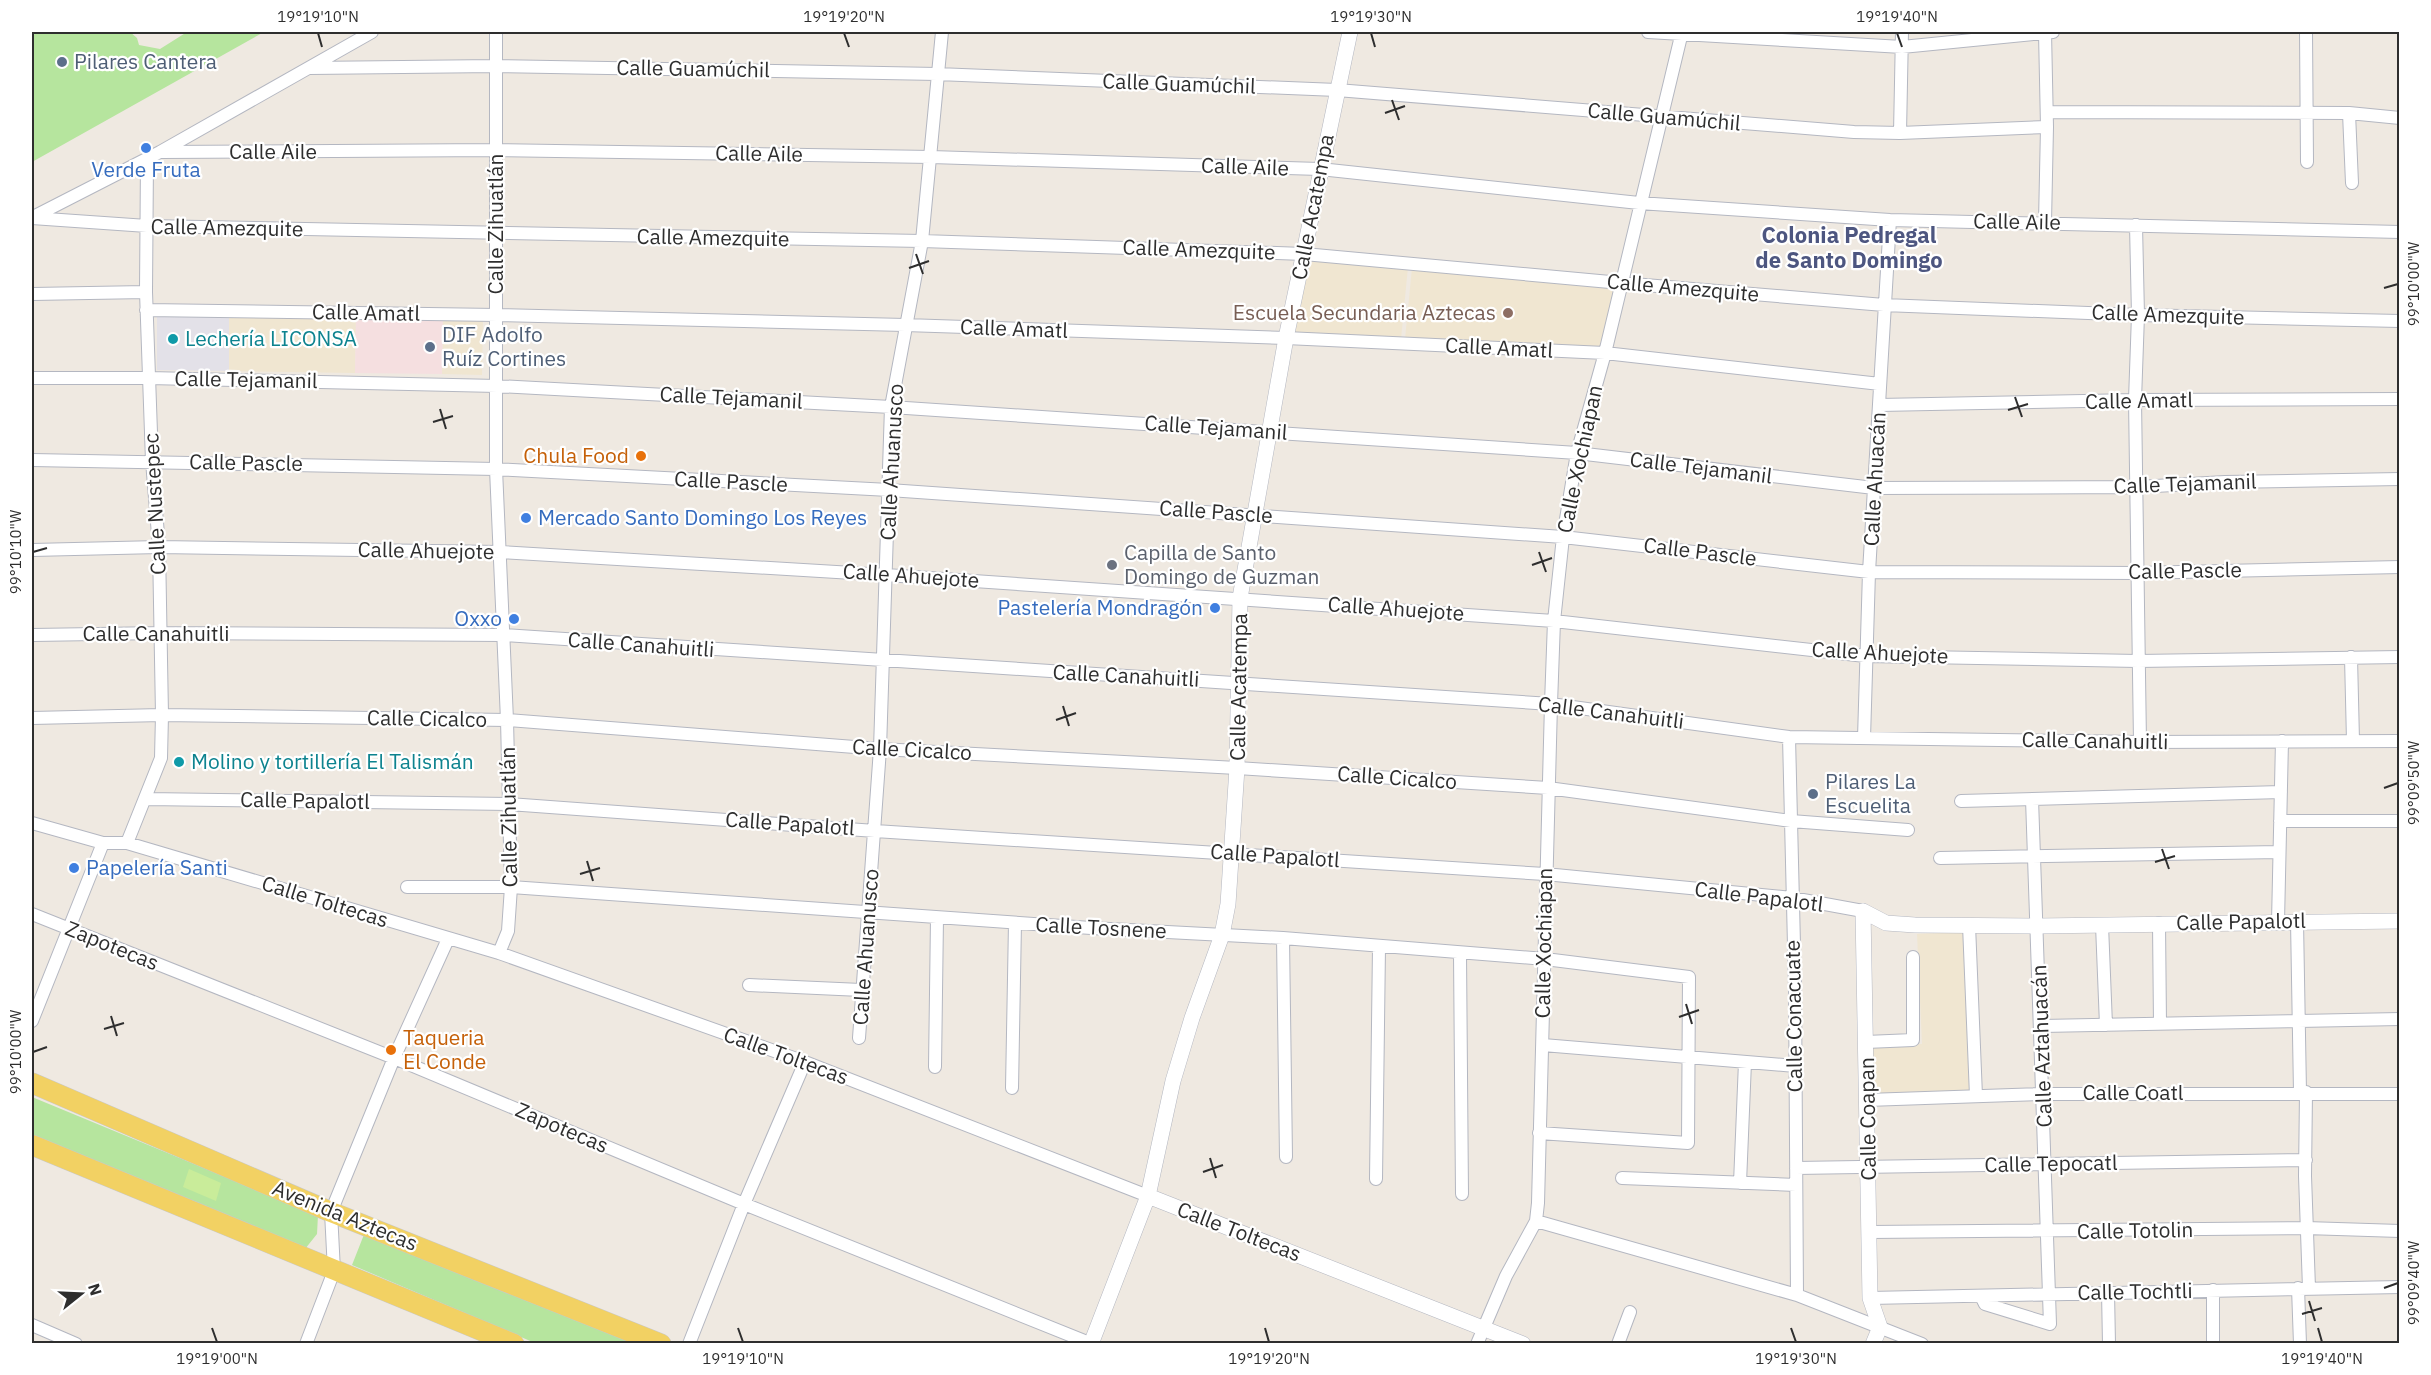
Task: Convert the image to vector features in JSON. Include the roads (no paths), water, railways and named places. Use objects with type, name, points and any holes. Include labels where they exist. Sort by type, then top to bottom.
[{"type":"main road","name":"Avenida Aztecas","points":[[32,1083],[332,1212],[661,1344]]},
{"type":"main road","points":[[32,1145],[514,1344]]},
{"type":"street","points":[[32,218],[160,152],[372,32]]},
{"type":"street","name":"Calle Zihuatlán","points":[[496,32],[496,469],[504,635],[511,887],[508,931],[499,953]]},
{"type":"street","name":"Calle Ahuanusco","points":[[859,1038],[880,749],[891,407],[922,241],[942,32]]},
{"type":"street","name":"Calle Acatempa","points":[[1092,1343],[1148,1197],[1175,1074],[1192,1018],[1222,935],[1228,904],[1237,768],[1240,598],[1286,338],[1350,32]]},
{"type":"street","points":[[1648,32],[1902,46],[2048,32],[2045,222]]},
{"type":"street","points":[[1900,133],[1902,32]]},
{"type":"street","points":[[2306,32],[2307,162]]},
{"type":"street","name":"Calle Xochiapan","points":[[1536,1221],[1554,621],[1563,537],[1577,453],[1605,353],[1639,202],[1681,33]]},
{"type":"street","name":"Calle Guamúchil","points":[[309,68],[496,66],[937,74],[1337,90],[1854,132],[1900,133],[2047,127]]},
{"type":"street","points":[[2047,112],[2349,113],[2400,118]]},
{"type":"street","points":[[2349,113],[2352,183]]},
{"type":"street","name":"Calle Aile","points":[[160,152],[496,150],[931,157],[1320,169],[1639,202],[1890,220],[2400,232]]},
{"type":"street","name":"Calle Nustepec","points":[[128,843],[160,758],[162,715],[159,547],[152,461],[146,310],[147,159]]},
{"type":"street","name":"Calle Amezquite","points":[[32,218],[147,226],[922,241],[1304,254],[1621,284],[1884,305],[2138,315],[2400,321]]},
{"type":"street","name":"Calle Ahuacán","points":[[1864,738],[1869,572],[1890,220]]},
{"type":"street","points":[[2136,225],[2138,315],[2135,400],[2140,742]]},
{"type":"street","points":[[32,294],[146,292]]},
{"type":"street","name":"Calle Amatl","points":[[146,310],[496,315],[905,325],[1286,338],[1605,353],[1880,384]]},
{"type":"street","name":"Calle Tejamanil","points":[[32,378],[149,378],[497,386],[891,407],[1577,453],[1874,488],[2138,488],[2225,482],[2400,479]]},
{"type":"street","name":"Calle Amatl","points":[[1879,405],[2135,400],[2400,399]]},
{"type":"street","name":"Calle Pascle","points":[[32,460],[496,469],[889,490],[1563,537],[1869,572],[2137,573],[2400,567]]},
{"type":"street","name":"Calle Ahuejote","points":[[32,550],[159,547],[501,552],[1240,598],[1554,621],[1865,656],[2138,661],[2400,657]]},
{"type":"street","name":"Calle Canahuitli","points":[[32,635],[162,633],[504,635],[882,662],[1237,682],[1551,705],[1790,737],[2140,742],[2400,741]]},
{"type":"street","points":[[2351,657],[2353,741]]},
{"type":"street","name":"Calle Cicalco","points":[[32,718],[162,715],[507,720],[880,749],[1237,768],[1548,788],[1791,821],[1908,830]]},
{"type":"street","name":"Calle Conacuate","points":[[1790,737],[1796,1066],[1797,1295]]},
{"type":"street","points":[[2278,922],[2282,741]]},
{"type":"street","points":[[1961,801],[2281,792]]},
{"type":"street","name":"Calle Papalotl","points":[[146,799],[508,804],[875,831],[1545,874],[1792,898],[1863,911],[1886,923],[2038,926],[2400,921]]},
{"type":"street","name":"Calle Aztahuacán","points":[[1981,1296],[1985,1304],[2050,1324],[2042,1026],[2032,799]]},
{"type":"street","points":[[2280,820],[2400,821]]},
{"type":"street","name":"Calle Toltecas","points":[[32,823],[103,843],[128,843],[499,953],[805,1062],[1523,1344]]},
{"type":"street","points":[[32,1021],[103,843]]},
{"type":"street","points":[[1940,858],[2279,852]]},
{"type":"street","name":"Calle Tosnene","points":[[407,887],[511,887],[938,918],[1283,938],[1460,954],[1545,959],[1689,977],[1690,1057]]},
{"type":"street","name":"Calle Coapan","points":[[1863,911],[1870,1298],[1880,1327]]},
{"type":"street","name":"Zapotecas","points":[[32,914],[394,1058],[744,1204],[1092,1343]]},
{"type":"street","points":[[935,1067],[938,918]]},
{"type":"street","points":[[2297,921],[2306,1160],[2306,1228],[2300,1344]]},
{"type":"street","points":[[1012,1088],[1015,923]]},
{"type":"street","points":[[2159,923],[2160,1024]]},
{"type":"street","points":[[1968,925],[1976,1096]]},
{"type":"street","points":[[2102,925],[2106,1024]]},
{"type":"street","points":[[1283,938],[1286,1157]]},
{"type":"street","points":[[306,1344],[334,1271],[332,1212],[394,1058],[448,939]]},
{"type":"street","points":[[1376,1179],[1379,947]]},
{"type":"street","points":[[1460,954],[1462,1194]]},
{"type":"street","points":[[1866,1042],[1913,1040],[1913,957]]},
{"type":"street","points":[[749,985],[861,990]]},
{"type":"street","points":[[2042,1026],[2299,1019],[2400,1019]]},
{"type":"street","points":[[1543,1046],[1796,1066]]},
{"type":"street","points":[[1539,1133],[1688,1143],[1690,1057]]},
{"type":"street","points":[[689,1344],[744,1204],[805,1062]]},
{"type":"street","points":[[1740,1183],[1745,1062]]},
{"type":"street","name":"Calle Coatl","points":[[1867,1100],[2043,1094],[2303,1092],[2400,1094]]},
{"type":"street","name":"Calle Tepocatl","points":[[1796,1168],[2306,1160]]},
{"type":"street","points":[[1622,1178],[1796,1185]]},
{"type":"street","points":[[1477,1344],[1506,1276],[1536,1221],[1797,1295],[1922,1344]]},
{"type":"street","name":"Calle Totolin","points":[[1870,1232],[2306,1228],[2400,1231]]},
{"type":"street","name":"Calle Tochtli","points":[[1870,1298],[2400,1287]]},
{"type":"street","points":[[2213,1290],[2213,1344]]},
{"type":"street","points":[[2108,1292],[2109,1344]]},
{"type":"street","points":[[1618,1344],[1630,1312]]},
{"type":"street","points":[[32,1326],[76,1344]]},
{"type":"street","points":[[1872,1344],[1880,1327]]},
{"type":"place","name":"Pilares Cantera","points":[[62,62]]},
{"type":"place","name":"Verde Fruta","points":[[146,148]]},
{"type":"place","name":"Escuela Secundaria Aztecas","points":[[1508,313]]},
{"type":"place","name":"Lechería LICONSA","points":[[173,339]]},
{"type":"place","name":"DIF Adolfo Ruíz Cortines","points":[[430,347]]},
{"type":"place","name":"Chula Food","points":[[641,456]]},
{"type":"place","name":"Mercado Santo Domingo Los Reyes","points":[[526,518]]},
{"type":"place","name":"Capilla de Santo Domingo de Guzman","points":[[1112,565]]},
{"type":"place","name":"Pastelería Mondragón","points":[[1215,608]]},
{"type":"place","name":"Oxxo","points":[[514,619]]},
{"type":"place","name":"Molino y tortillería El Talismán","points":[[179,762]]},
{"type":"place","name":"Pilares La Escuelita","points":[[1813,794]]},
{"type":"place","name":"Papelería Santi","points":[[74,868]]},
{"type":"place","name":"Taqueria El Conde","points":[[391,1050]]},
{"type":"district","name":"Colonia Pedregal de Santo Domingo","points":[[1849,248]]}]
